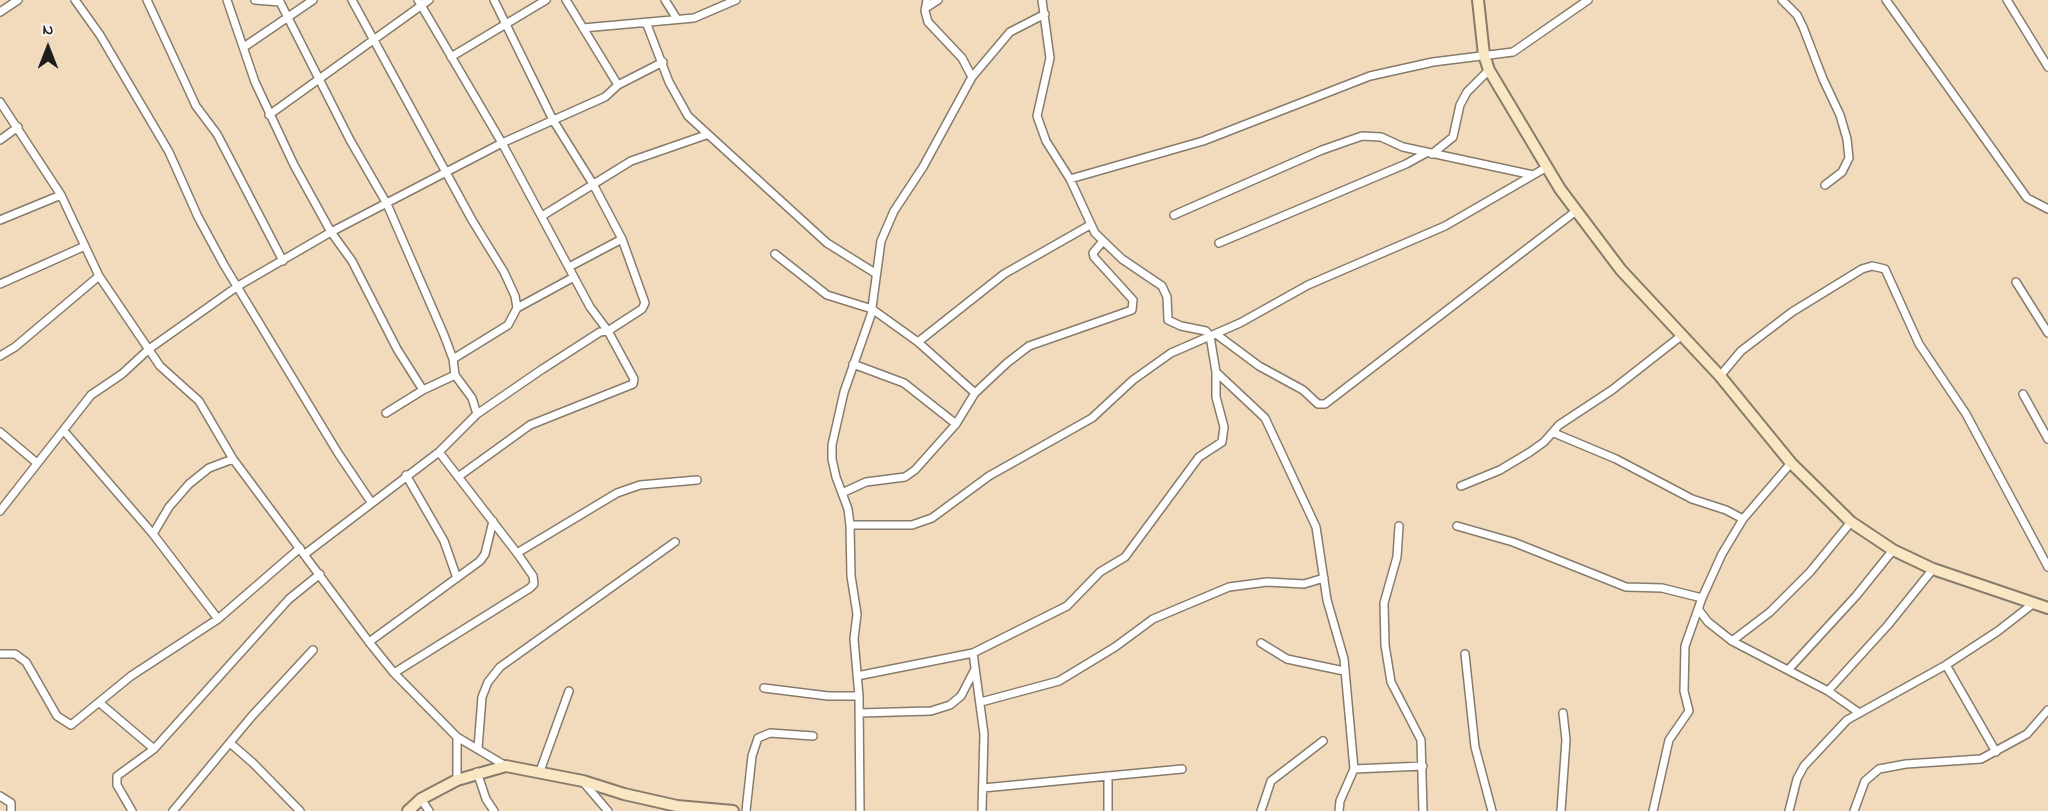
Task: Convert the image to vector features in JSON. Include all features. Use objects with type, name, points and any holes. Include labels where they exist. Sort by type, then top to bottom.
[{"type":"street","points":[[0,12],[18,0]]},
{"type":"street","points":[[75,0],[100,35],[169,152],[198,217],[224,265],[338,453],[371,502]]},
{"type":"street","points":[[147,0],[196,106],[217,134],[283,261]]},
{"type":"street","points":[[227,0],[269,115],[331,232],[352,261],[397,349],[423,390]]},
{"type":"street","points":[[255,0],[280,1],[289,16],[319,81],[387,204],[453,358],[455,375],[472,398],[477,414]]},
{"type":"street","points":[[244,47],[313,0]]},
{"type":"street","points":[[352,0],[472,220],[504,272],[517,308]]},
{"type":"street","points":[[269,115],[319,81],[419,3],[429,0]]},
{"type":"street","points":[[0,654],[15,654],[26,662],[57,716],[66,724],[77,722],[131,676],[218,619],[302,551],[439,452],[477,414],[587,340],[608,331],[642,309],[645,303],[621,239],[593,184],[553,120],[494,0]]},
{"type":"street","points":[[451,57],[546,0]]},
{"type":"street","points":[[566,0],[618,85]]},
{"type":"street","points":[[665,0],[677,19]]},
{"type":"street","points":[[583,28],[694,18],[736,0]]},
{"type":"street","points":[[938,0],[927,4],[928,22],[956,50],[972,77]]},
{"type":"street","points":[[1042,0],[1050,67],[1037,116],[1046,141],[1070,179],[1090,225],[1122,260],[1162,286],[1167,297],[1168,320],[1181,326],[1201,328],[1259,366],[1303,390],[1318,404],[1326,404],[1576,211]]},
{"type":"street","points":[[1478,0],[1484,56],[1489,70],[1576,211],[1621,270],[1720,376],[1791,463],[1851,522],[1893,550],[1933,569],[2048,608]]},
{"type":"street","points":[[1070,179],[1203,141],[1370,76],[1433,62],[1513,52],[1588,0]]},
{"type":"street","points":[[1782,0],[1797,15],[1803,27],[1822,79],[1840,115],[1847,139],[1849,158],[1842,172],[1825,185]]},
{"type":"street","points":[[1886,0],[2027,198],[2048,209]]},
{"type":"street","points":[[2007,0],[2048,67]]},
{"type":"street","points":[[419,3],[502,143],[574,277],[634,378],[633,384],[530,425],[458,477]]},
{"type":"street","points":[[860,811],[859,696],[854,639],[857,614],[851,576],[848,509],[832,459],[832,445],[853,364],[872,309],[875,273],[886,227],[923,167],[972,77],[1010,32],[1045,14]]},
{"type":"street","points":[[646,22],[677,99],[706,135],[728,152],[827,243],[875,273]]},
{"type":"street","points":[[0,511],[91,396],[128,369],[149,349],[238,286],[331,232],[502,143],[605,97],[618,85],[663,62]]},
{"type":"street","points":[[1219,243],[1429,153],[1453,137],[1460,105],[1467,92],[1489,70]]},
{"type":"street","points":[[0,102],[61,195],[99,276],[160,366],[199,401],[233,459],[369,642],[394,673],[457,737],[506,766]]},
{"type":"street","points":[[0,140],[18,128]]},
{"type":"street","points":[[542,216],[631,161],[706,135]]},
{"type":"street","points":[[1174,215],[1323,150],[1362,136],[1381,137],[1403,147],[1533,175]]},
{"type":"street","points":[[850,525],[912,525],[932,518],[989,476],[1083,424],[1133,380],[1171,353],[1213,335],[1308,285],[1445,226],[1547,167]]},
{"type":"street","points":[[0,220],[61,195]]},
{"type":"street","points":[[918,342],[1004,274],[1090,225]]},
{"type":"street","points":[[569,267],[621,239]]},
{"type":"street","points":[[842,493],[866,482],[905,477],[915,470],[956,424],[975,393],[1029,346],[1132,310],[1133,300],[1094,257],[1093,253],[1103,241]]},
{"type":"street","points":[[0,284],[85,246]]},
{"type":"street","points":[[775,254],[827,295],[872,309],[918,342],[975,393]]},
{"type":"street","points":[[1720,376],[1741,351],[1792,312],[1862,269],[1872,266],[1885,268],[1919,344],[1966,414],[1988,459],[2048,567]]},
{"type":"street","points":[[0,356],[15,347],[99,276]]},
{"type":"street","points":[[453,358],[508,325],[517,308],[574,277]]},
{"type":"street","points":[[2016,282],[2048,333]]},
{"type":"street","points":[[857,676],[974,653],[1059,612],[1100,572],[1131,550],[1198,457],[1222,442],[1224,427],[1216,397],[1213,335]]},
{"type":"street","points":[[1461,486],[1500,470],[1544,442],[1559,425],[1612,390],[1681,336]]},
{"type":"street","points":[[853,364],[904,383],[956,424]]},
{"type":"street","points":[[1216,372],[1233,390],[1258,410],[1276,436],[1316,526],[1324,578],[1344,671],[1354,769],[1340,801],[1339,811]]},
{"type":"street","points":[[386,413],[423,390],[455,375]]},
{"type":"street","points":[[2023,394],[2048,440]]},
{"type":"street","points":[[64,431],[153,534],[218,619]]},
{"type":"street","points":[[0,432],[37,463]]},
{"type":"street","points":[[1554,433],[1616,459],[1692,499],[1726,510],[1743,519]]},
{"type":"street","points":[[394,673],[534,584],[533,576],[517,553],[439,452]]},
{"type":"street","points":[[153,534],[169,507],[189,484],[209,468],[233,459]]},
{"type":"street","points":[[1653,811],[1669,740],[1689,711],[1684,691],[1685,646],[1702,598],[1722,554],[1743,519],[1791,463]]},
{"type":"street","points":[[406,475],[444,541],[457,578]]},
{"type":"street","points":[[517,553],[617,493],[640,485],[697,480]]},
{"type":"street","points":[[0,499],[8,501]]},
{"type":"street","points":[[369,642],[457,578],[485,554],[493,521]]},
{"type":"street","points":[[1732,641],[1770,612],[1810,572],[1851,522]]},
{"type":"street","points":[[1399,526],[1396,557],[1384,603],[1385,645],[1391,682],[1421,740],[1423,811]]},
{"type":"street","points":[[1457,526],[1514,542],[1626,587],[1662,588],[1702,598]]},
{"type":"street","points":[[478,748],[482,697],[488,682],[500,667],[675,542]]},
{"type":"street","points":[[1788,670],[1856,596],[1893,550]]},
{"type":"street","points":[[1828,691],[1888,625],[1933,569]]},
{"type":"street","points":[[132,811],[117,785],[117,776],[154,749],[289,598],[320,574]]},
{"type":"street","points":[[981,702],[1059,681],[1115,647],[1153,619],[1229,587],[1267,582],[1304,584],[1324,578]]},
{"type":"street","points":[[1789,811],[1797,779],[1804,766],[1829,736],[1858,712],[1946,665],[1998,631],[2034,603]]},
{"type":"street","points":[[1698,609],[1708,622],[1732,641],[1828,691],[1858,712]]},
{"type":"street","points":[[1261,643],[1287,659],[1344,671]]},
{"type":"street","points":[[174,811],[230,743],[313,650]]},
{"type":"street","points":[[974,653],[981,702],[982,811]]},
{"type":"street","points":[[1465,654],[1475,747],[1492,811]]},
{"type":"street","points":[[1946,665],[1996,752]]},
{"type":"street","points":[[859,713],[930,711],[950,705],[961,696],[975,669]]},
{"type":"street","points":[[764,688],[828,696],[859,696]]},
{"type":"street","points":[[540,771],[569,691]]},
{"type":"street","points":[[100,704],[154,749]]},
{"type":"street","points":[[1854,811],[1865,781],[1879,769],[1906,764],[1974,760],[1996,752],[2027,734],[2048,710]]},
{"type":"street","points":[[1561,811],[1566,741],[1563,713]]},
{"type":"street","points":[[746,811],[750,764],[758,738],[770,733],[813,736]]},
{"type":"street","points":[[457,737],[457,780]]},
{"type":"street","points":[[1261,811],[1271,781],[1323,741]]},
{"type":"street","points":[[230,743],[300,811]]},
{"type":"street","points":[[408,811],[421,799],[457,780],[477,772],[506,766],[583,781],[679,808],[733,811]]},
{"type":"street","points":[[1354,769],[1423,766]]},
{"type":"street","points":[[983,788],[1182,770]]},
{"type":"street","points":[[477,772],[486,799],[494,811]]},
{"type":"street","points":[[1108,776],[1108,811]]},
{"type":"street","points":[[583,781],[608,811]]},
{"type":"street","points":[[0,796],[11,803],[12,811]]},
{"type":"street","points":[[421,799],[429,811]]}]
